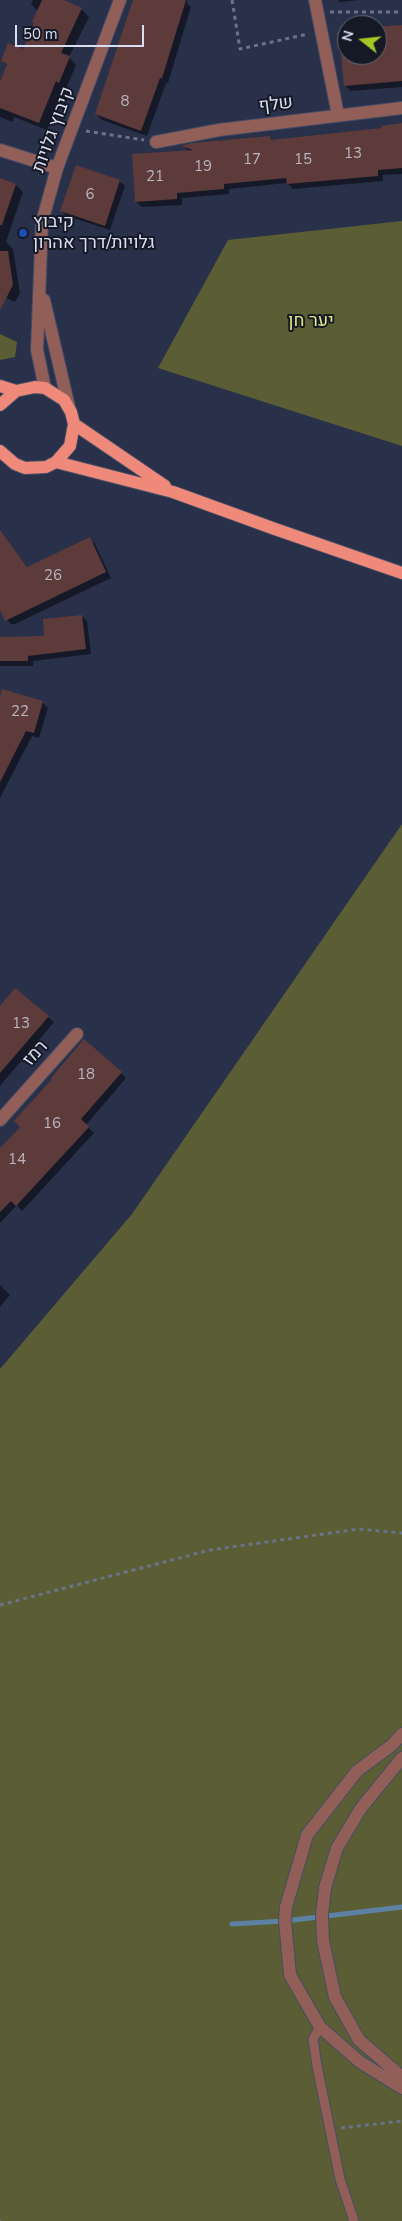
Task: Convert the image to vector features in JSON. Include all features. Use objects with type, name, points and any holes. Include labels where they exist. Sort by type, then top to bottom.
[{"type":"main road","points":[[0,386],[16,391],[35,387],[44,388],[58,395],[69,407],[74,424],[70,446],[56,462],[41,468],[25,468],[15,464],[0,451]]},
{"type":"main road","points":[[0,405],[16,391]]},
{"type":"main road","points":[[74,424],[174,492]]},
{"type":"main road","points":[[56,462],[174,492],[275,530],[402,573]]},
{"type":"street","name":"קיבוץ גלויות","points":[[44,388],[37,350],[42,222],[57,168],[120,0]]},
{"type":"street","points":[[316,6],[338,115]]},
{"type":"street","name":"שלף","points":[[156,142],[220,130],[402,108]]},
{"type":"street","points":[[0,150],[57,168]]},
{"type":"street","name":"קיבוץ גלויות","points":[[39,275],[47,318],[69,407]]},
{"type":"street","name":"רמז","points":[[0,1120],[78,1034]]},
{"type":"street","points":[[402,1734],[392,1745],[357,1771],[307,1835],[286,1907],[285,1920],[290,1974],[320,2028],[360,2062],[402,2088]]},
{"type":"street","points":[[402,1758],[361,1808],[337,1848],[325,1888],[322,1924],[323,1941],[335,1997],[359,2040],[402,2077]]},
{"type":"lane","points":[[320,2028],[313,2040],[340,2179],[354,2221]]},
{"type":"path","points":[[232,0],[240,49],[321,31]]},
{"type":"path","points":[[316,6],[402,12]]},
{"type":"path","points":[[73,128],[156,142]]},
{"type":"path","points":[[0,1605],[210,1550],[359,1529],[402,1533]]},
{"type":"path","points":[[331,2130],[402,2121]]},
{"type":"green space","name":"יער חן","points":[[402,221],[402,446],[158,368],[228,240]]},
{"type":"green space","points":[[0,334],[17,342],[15,357],[0,360]]},
{"type":"green space","points":[[402,824],[402,2221],[0,2221],[0,1369],[132,1214]]},
{"type":"building","points":[[42,0],[64,0],[82,8],[61,53],[70,56],[59,83],[56,81],[39,123],[0,108],[0,82],[7,64],[1,61],[8,43],[23,49]]},
{"type":"building","points":[[133,0],[186,0],[162,78],[160,78],[141,131],[95,114]]},
{"type":"building","points":[[402,25],[402,81],[344,86],[342,65],[387,65],[387,26]]},
{"type":"building","points":[[402,123],[402,168],[378,170],[378,176],[287,184],[286,178],[224,184],[224,189],[177,193],[177,199],[135,202],[132,154],[193,150],[181,146],[192,143],[270,136],[271,140],[382,128],[381,126]]},
{"type":"building","points":[[76,165],[120,180],[105,226],[60,211]]},
{"type":"building","points":[[0,178],[16,184],[2,225],[0,225]]},
{"type":"building","points":[[0,251],[8,251],[13,285],[0,310]]},
{"type":"building","points":[[0,530],[27,567],[90,537],[106,572],[5,621],[0,610]]},
{"type":"building","points":[[82,615],[86,649],[28,656],[28,661],[0,661],[0,637],[44,636],[43,619]]},
{"type":"building","points":[[2,689],[43,701],[34,733],[26,731],[0,782],[0,696]]},
{"type":"building","points":[[15,988],[49,1016],[0,1073],[0,1006]]},
{"type":"building","points":[[84,1039],[122,1072],[81,1119],[89,1127],[16,1206],[11,1201],[0,1212],[0,1148],[20,1127],[14,1121],[52,1079]]},
{"type":"waterway","points":[[232,1924],[285,1921],[402,1907]]},
{"type":"place","name":"קיבוץ גלויות/דרך אהרון","points":[[23,233]]}]
